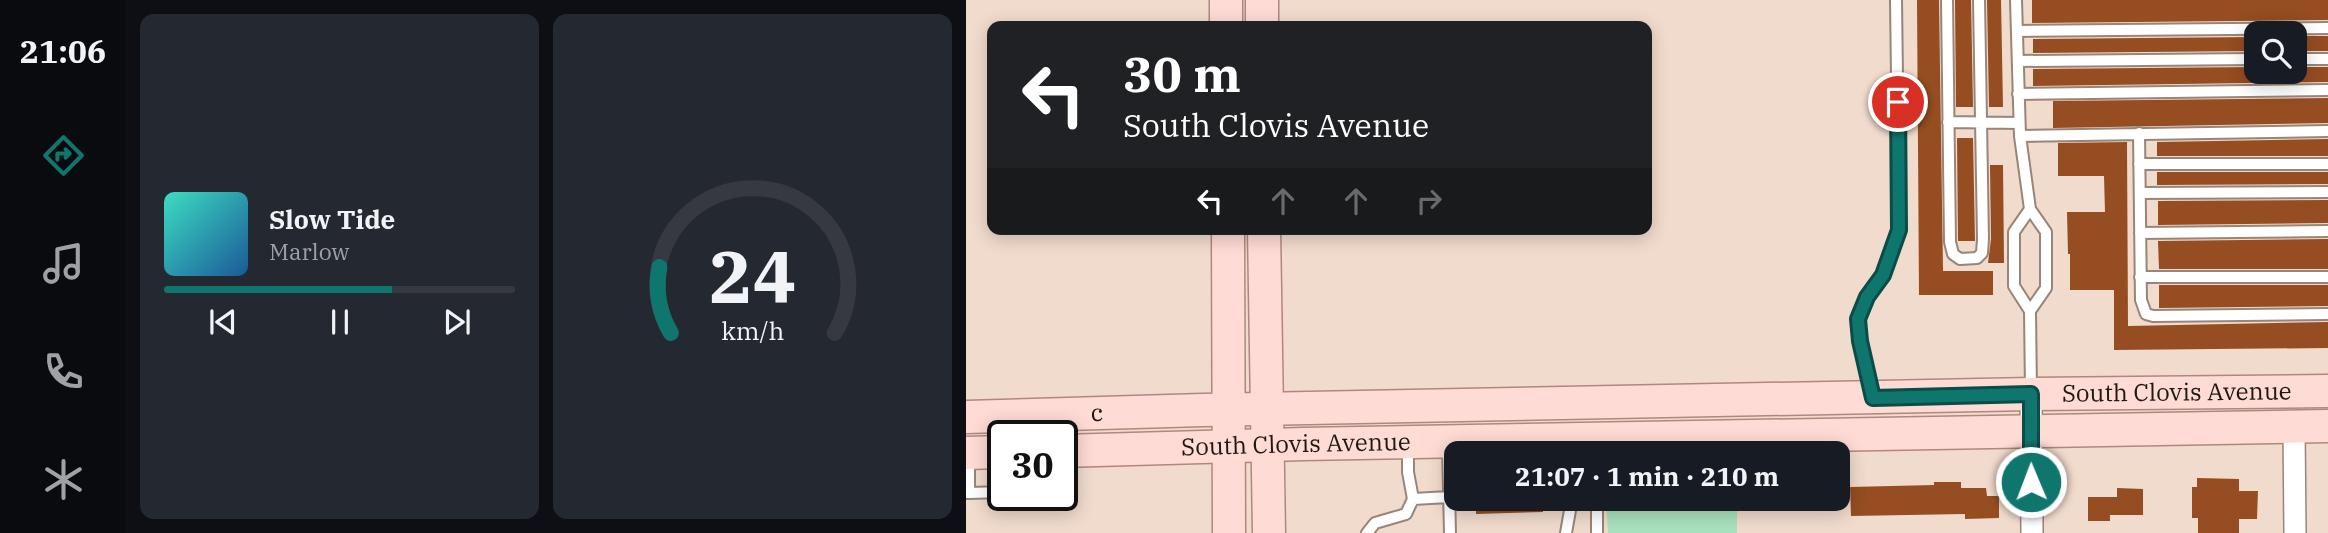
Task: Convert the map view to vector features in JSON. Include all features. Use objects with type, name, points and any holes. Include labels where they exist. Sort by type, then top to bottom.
[{"type":"main road","points":[[1226,0],[1226,21]]},
{"type":"main road","points":[[1262,0],[1262,21]]},
{"type":"main road","points":[[1228,235],[1229,533]]},
{"type":"main road","points":[[1264,235],[1269,533]]},
{"type":"main road","name":"South Clovis Avenue","points":[[1229,410],[2031,394],[2328,391]]},
{"type":"main road","points":[[2294,426],[2299,414],[2312,409],[2328,409]]},
{"type":"main road","name":"c","points":[[966,417],[1229,410]]},
{"type":"main road","name":"South Clovis Avenue","points":[[1733,441],[2031,430],[2328,426]]},
{"type":"main road","name":"South Clovis Avenue","points":[[1078,450],[1444,441]]},
{"type":"main road","points":[[967,453],[987,452]]},
{"type":"street","points":[[2031,394],[2032,533]]},
{"type":"street","points":[[2294,426],[2294,533]]},
{"type":"lane","points":[[1873,398],[1860,341],[1858,319],[1867,297],[1883,275],[1899,230],[1896,0]]},
{"type":"lane","points":[[1947,0],[1950,242],[1953,254],[1960,259],[1978,258],[1982,253],[1979,0]]},
{"type":"lane","points":[[2016,0],[2020,136],[2030,209],[2046,232],[2046,288],[2030,311]]},
{"type":"lane","points":[[2017,31],[2328,28]]},
{"type":"lane","points":[[2018,61],[2244,59]]},
{"type":"lane","points":[[2307,59],[2328,59]]},
{"type":"lane","points":[[2018,94],[2328,90]]},
{"type":"lane","points":[[1948,122],[2019,123]]},
{"type":"lane","points":[[2020,136],[2328,131]]},
{"type":"lane","points":[[2139,133],[2140,277],[2143,309],[2146,314],[2328,314]]},
{"type":"lane","points":[[2139,164],[2328,163]]},
{"type":"lane","points":[[2140,193],[2328,192]]},
{"type":"lane","points":[[2030,209],[2014,232],[2014,286],[2030,311],[2031,394]]},
{"type":"lane","points":[[2140,233],[2328,231]]},
{"type":"lane","points":[[2140,277],[2328,277]]},
{"type":"lane","points":[[1367,533],[1374,523],[1406,514],[1413,499],[1408,472],[1408,442]]},
{"type":"lane","points":[[967,453],[967,493],[987,492]]},
{"type":"lane","points":[[1413,499],[1444,497]]},
{"type":"lane","points":[[1449,511],[1450,533]]},
{"type":"lane","points":[[1566,533],[1570,511]]},
{"type":"lane","points":[[1597,511],[1597,533]]},
{"type":"green space","points":[[1607,511],[1737,511],[1737,533],[1608,533]]},
{"type":"building","points":[[1917,0],[1939,0],[1943,271],[1993,271],[1993,295],[1919,295]]},
{"type":"building","points":[[1955,0],[1971,0],[1973,107],[1956,107]]},
{"type":"building","points":[[1987,0],[2001,0],[2003,107],[1989,107]]},
{"type":"building","points":[[2032,0],[2328,0],[2328,20],[2032,23]]},
{"type":"building","points":[[2307,36],[2328,36],[2328,51],[2307,51]]},
{"type":"building","points":[[2244,37],[2244,51],[2033,53],[2033,39]]},
{"type":"building","points":[[2244,67],[2244,83],[2033,86],[2033,69]]},
{"type":"building","points":[[2307,67],[2328,67],[2328,82],[2307,82]]},
{"type":"building","points":[[2328,98],[2328,123],[2053,128],[2053,101]]},
{"type":"building","points":[[1957,138],[1973,138],[1975,241],[1958,241]]},
{"type":"building","points":[[2328,139],[2328,156],[2157,156],[2157,142]]},
{"type":"building","points":[[2127,142],[2128,326],[2328,322],[2328,348],[2114,350],[2114,290],[2070,290],[2067,212],[2105,212],[2104,176],[2058,176],[2058,143]]},
{"type":"building","points":[[1990,165],[2003,165],[2004,263],[1988,263],[1991,239]]},
{"type":"building","points":[[2157,172],[2328,172],[2328,184],[2157,185]]},
{"type":"building","points":[[2328,200],[2328,223],[2158,225],[2158,201]]},
{"type":"building","points":[[2328,239],[2328,269],[2159,269],[2158,241]]},
{"type":"building","points":[[2159,285],[2328,285],[2328,306],[2159,308]]},
{"type":"building","points":[[2197,478],[2239,479],[2239,491],[2258,491],[2257,519],[2239,519],[2239,533],[2198,533],[2198,518],[2192,518],[2192,487],[2197,487]]},
{"type":"building","points":[[1934,482],[1961,482],[1961,488],[1986,488],[1987,496],[1999,496],[1999,518],[1965,519],[1965,514],[1851,516],[1850,487],[1934,485]]},
{"type":"building","points":[[2117,488],[2143,489],[2143,515],[2110,515],[2110,521],[2088,521],[2088,497],[2117,497]]},
{"type":"building","points":[[1476,511],[1543,511],[1543,512],[1476,514]]},
{"type":"route","points":[[1898,102],[1899,230],[1883,275],[1867,297],[1858,319],[1860,341],[1873,398],[2031,394],[2031,482]]}]
